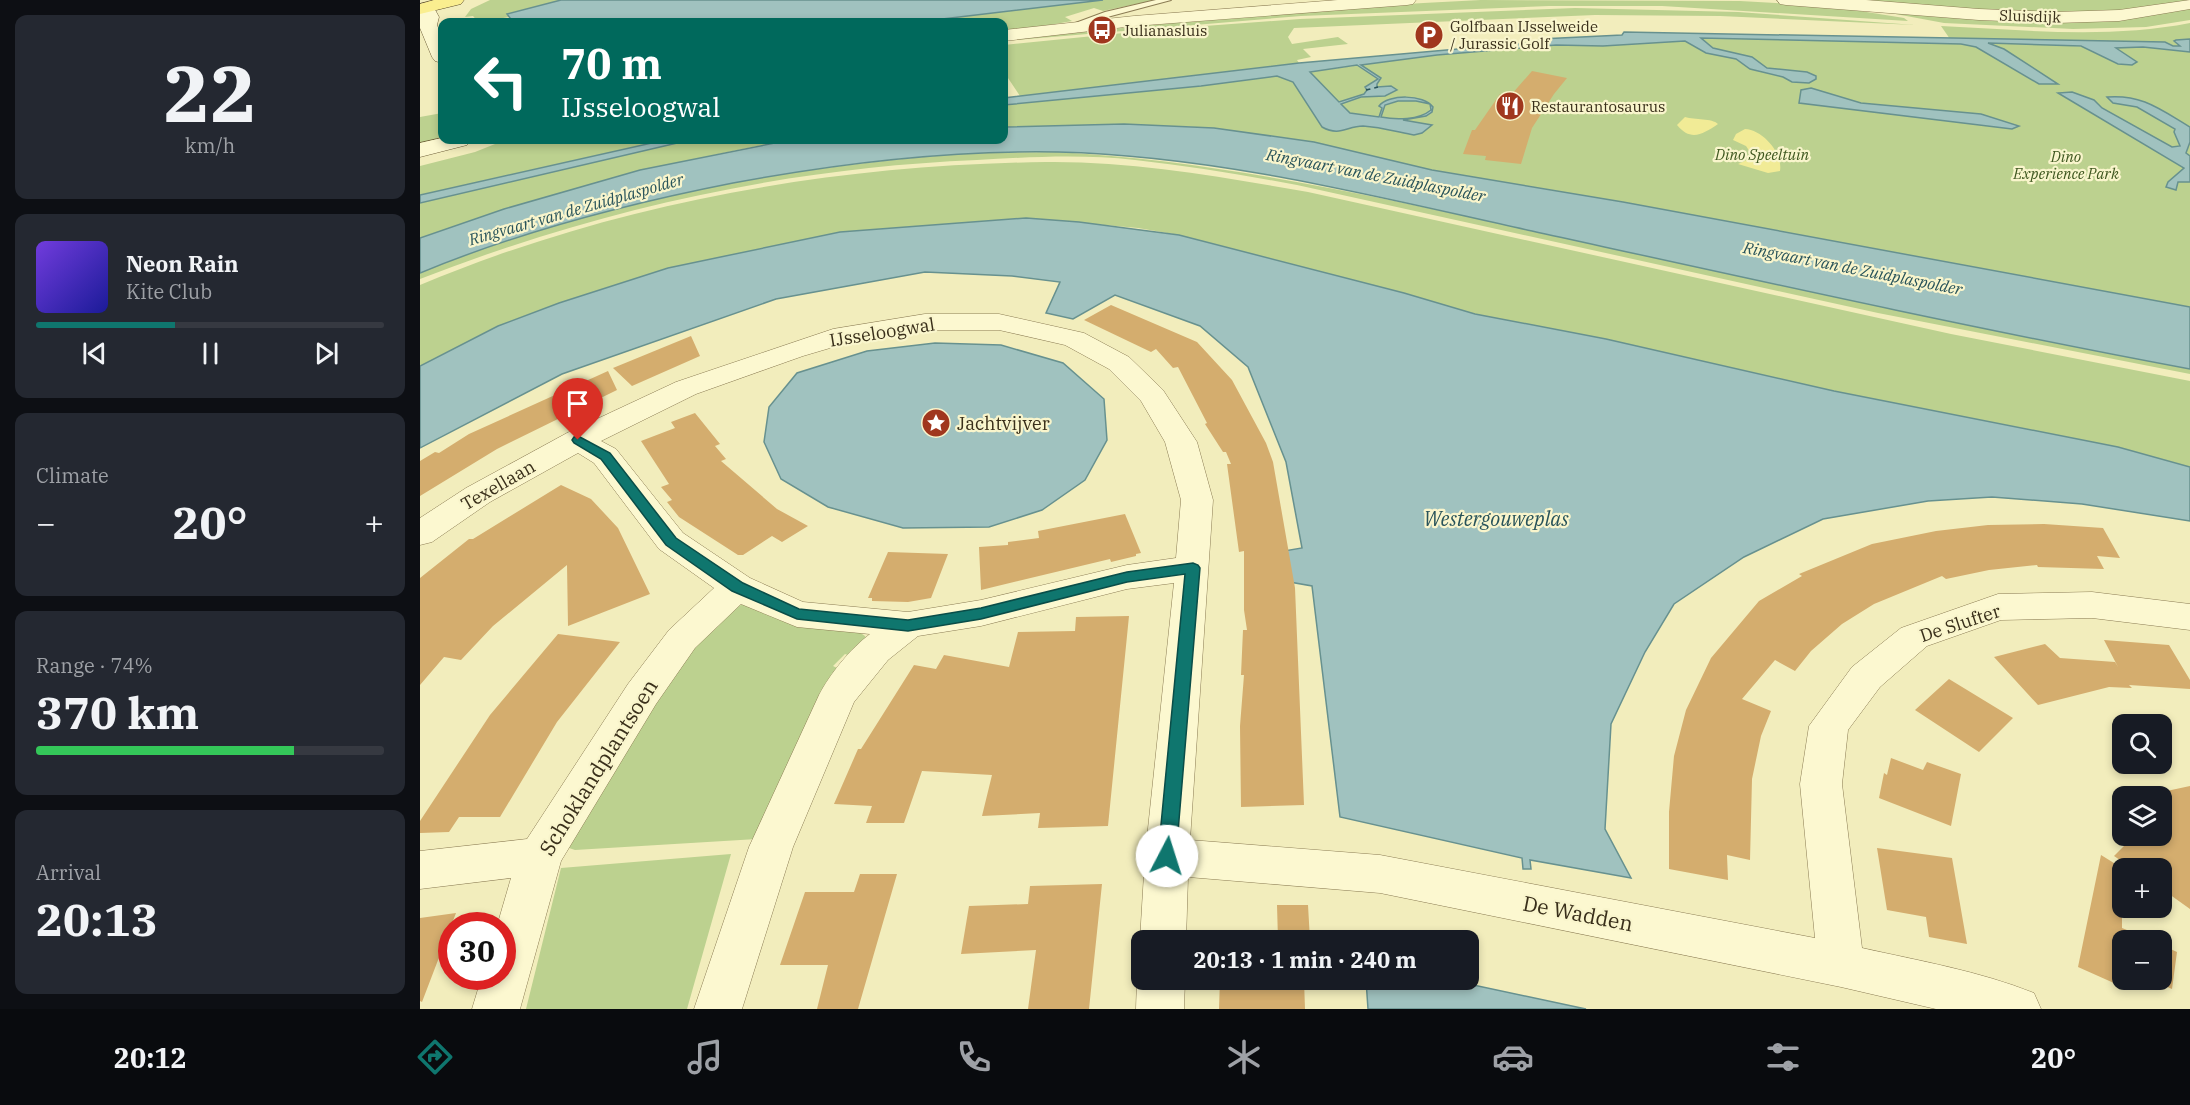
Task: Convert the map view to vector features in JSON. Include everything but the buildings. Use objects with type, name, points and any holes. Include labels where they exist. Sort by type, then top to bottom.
[{"type":"street","points":[[1008,36],[1336,4],[1407,0]]},
{"type":"street","name":"Sluisdijk","points":[[1786,0],[2041,17],[2094,17],[2190,4]]},
{"type":"street","points":[[420,150],[443,144]]},
{"type":"street","name":"IJsseloogwal","points":[[578,440],[687,388],[793,350],[843,335],[925,322],[999,322],[1074,339],[1119,363],[1153,396],[1181,442],[1197,500],[1167,856],[1163,930]]},
{"type":"street","points":[[578,440],[605,456],[671,542],[737,587],[797,614],[908,625],[981,613],[1127,577],[1193,568]]},
{"type":"street","name":"Texellaan","points":[[420,534],[478,495],[578,440]]},
{"type":"street","name":"Schoklandplantsoen","points":[[496,1009],[540,856],[642,694],[682,639],[737,587]]},
{"type":"street","name":"De Slufter","points":[[1841,965],[1821,784],[1829,726],[1866,677],[1914,637],[1998,607],[2092,605],[2190,617]]},
{"type":"street","points":[[718,1009],[771,847],[838,695],[875,651],[908,625]]},
{"type":"street","points":[[420,870],[540,856]]},
{"type":"street","name":"De Wadden","points":[[1167,856],[1380,874],[1841,965],[1996,1005]]},
{"type":"street","points":[[1160,1009],[1161,990]]},
{"type":"lane","points":[[1064,29],[1108,14],[1167,0]]},
{"type":"green space","points":[[490,0],[561,0],[507,14],[509,17],[503,18],[465,17],[471,9]]},
{"type":"green space","points":[[1103,0],[1155,0],[1103,11],[1094,8],[1065,17],[1072,21],[1008,32],[1008,18],[951,18]]},
{"type":"green space","points":[[1481,0],[1740,1],[1829,6],[1904,18],[1908,21],[1662,6],[1549,6],[1301,16],[1008,41],[1241,16]]},
{"type":"green space","points":[[1845,0],[2190,1],[2120,12],[2058,15]]},
{"type":"green space","points":[[1575,8],[1738,12],[1915,25],[1720,16],[1595,15],[1294,28],[1288,37],[1292,44],[1338,37],[1348,44],[1303,49],[1311,57],[1297,60],[1299,63],[1020,96],[1008,78],[1008,45],[1164,29],[1300,19]]},
{"type":"green space","points":[[2190,8],[2190,20],[2146,27],[2073,29],[1944,23],[1874,10],[2010,19]]},
{"type":"green space","points":[[2190,23],[2190,39],[2176,40],[2181,46],[2173,46],[2165,42],[1950,39],[1941,26],[2097,32],[2159,28]]},
{"type":"green space","name":"Dino Experience Park","points":[[1701,38],[2143,47],[2190,52],[2190,307],[1623,202],[1432,170],[1287,138],[1184,126],[1008,127],[1008,105],[1201,86],[1437,55],[1556,45],[1603,46]]},
{"type":"green space","points":[[438,114],[438,138],[420,144],[420,117]]},
{"type":"green space","points":[[495,144],[647,144],[420,195],[420,166],[475,152]]},
{"type":"green space","points":[[671,144],[769,144],[603,182],[511,208],[420,238],[420,203]]},
{"type":"green space","points":[[1057,152],[1181,164],[1305,183],[1949,321],[2190,369],[2190,374],[1878,313],[1297,185],[1176,165],[1096,157],[1036,157],[905,165],[834,172],[764,183],[694,196],[624,213],[487,254],[420,279],[420,273],[545,228],[608,210],[738,182],[804,171],[935,156]]},
{"type":"green space","points":[[1046,162],[1145,167],[1308,192],[1951,334],[2190,381],[2190,467],[2118,447],[1834,391],[1606,339],[1474,314],[1404,293],[1179,235],[1138,228],[1026,218],[840,232],[668,268],[559,303],[498,326],[420,366],[420,285],[495,256],[571,231],[649,210],[806,180],[966,165]]},
{"type":"green space","points":[[745,604],[856,630],[865,636],[868,642],[861,660],[845,654],[833,666],[847,673],[757,839],[575,850],[569,848],[661,682],[730,608]]},
{"type":"green space","points":[[731,854],[687,1009],[526,1009],[561,868]]},
{"type":"sand","points":[[1685,117],[1718,124],[1707,131],[1692,135],[1677,125]]},
{"type":"sand","points":[[1745,129],[1758,133],[1775,150],[1780,171],[1768,173],[1738,164],[1751,158],[1752,155],[1746,146],[1733,140],[1736,134]]},
{"type":"water","points":[[561,0],[1103,0],[951,18],[510,18],[507,14]]},
{"type":"water","points":[[1624,32],[2165,42],[2173,46],[2180,46],[2174,41],[2176,40],[2190,39],[2190,52],[2143,47],[2116,48],[2137,62],[2132,65],[2118,64],[2081,46],[1988,43],[2004,49],[2058,84],[2039,84],[1976,47],[1961,44],[1701,38],[1713,48],[1752,57],[1767,68],[1807,72],[1816,76],[1816,79],[1809,83],[1792,82],[1783,77],[1750,69],[1736,59],[1706,53],[1685,41],[1603,46],[1556,45],[1437,55],[1361,65],[1381,78],[1377,87],[1391,86],[1397,90],[1385,96],[1361,97],[1341,104],[1350,113],[1379,117],[1382,108],[1379,106],[1390,99],[1406,97],[1422,100],[1430,104],[1433,107],[1432,112],[1426,116],[1403,120],[1432,125],[1422,133],[1414,135],[1363,126],[1339,131],[1328,130],[1322,127],[1293,82],[1277,76],[1201,86],[1008,105],[1008,98],[1299,63],[1536,42],[1540,39],[1622,35]],"holes":[[[1357,65],[1378,79],[1365,87],[1367,90],[1364,94],[1339,102],[1310,72]],[[1398,101],[1430,104],[1431,110],[1420,116],[1400,119],[1381,117],[1385,105]]]},
{"type":"water","points":[[1811,88],[1861,103],[1981,114],[2019,126],[2012,129],[1799,103],[1801,90]]},
{"type":"water","points":[[2072,92],[2094,100],[2102,108],[2172,147],[2180,146],[2174,132],[2175,129],[2137,107],[2113,103],[2107,97],[2131,98],[2151,104],[2190,127],[2190,142],[2186,153],[2190,156],[2190,182],[2178,182],[2176,190],[2166,187],[2168,182],[2184,168],[2058,93]]},
{"type":"water","name":"Ringvaart van de Zuidplaspolder","points":[[1124,124],[1214,128],[1314,142],[1432,170],[1623,202],[2190,307],[2190,369],[1861,303],[1297,180],[1178,161],[1118,155],[1058,152],[976,153],[895,159],[773,176],[653,200],[574,220],[496,244],[420,273],[420,238],[504,209],[640,170],[770,144],[1008,144],[1008,127]]},
{"type":"water","points":[[647,144],[673,144],[420,203],[420,195]]},
{"type":"water","name":"Westergouweplas","points":[[1026,218],[1079,222],[1179,235],[1404,293],[1475,314],[1606,339],[1834,391],[2118,447],[2190,467],[2190,521],[2082,504],[1992,497],[1928,501],[1823,519],[1744,557],[1674,604],[1645,652],[1611,724],[1605,829],[1631,878],[1530,860],[1531,869],[1523,869],[1522,858],[1340,817],[1312,586],[1284,581],[1278,552],[1302,548],[1286,462],[1248,367],[1200,326],[1115,295],[1073,319],[1046,313],[1060,282],[1012,276],[925,272],[776,299],[562,374],[420,448],[420,366],[498,326],[559,303],[668,268],[840,232]]},
{"type":"water","name":"Jachtvijver","points":[[935,343],[1001,345],[1063,363],[1104,399],[1107,440],[1085,480],[1042,510],[989,527],[903,528],[828,507],[781,479],[764,442],[769,407],[797,373],[867,351]]},
{"type":"water","points":[[1479,986],[1586,1009],[1368,1009],[1367,990],[1479,990]]},
{"type":"ferry route","points":[[1366,90],[1378,87]]},
{"type":"place","name":"Julianasluis","points":[[1102,30]]},
{"type":"place","name":"Golfbaan IJsselweide / Jurassic Golf","points":[[1429,35]]},
{"type":"place","name":"Restaurantosaurus","points":[[1510,106]]},
{"type":"place","name":"Jachtvijver","points":[[936,423]]},
{"type":"route","points":[[578,440],[605,456],[671,542],[737,587],[797,614],[908,625],[981,613],[1127,577],[1193,568],[1167,856]]},
{"type":"park label","name":"Dino Speeltuin","points":[[1762,154]]}]
